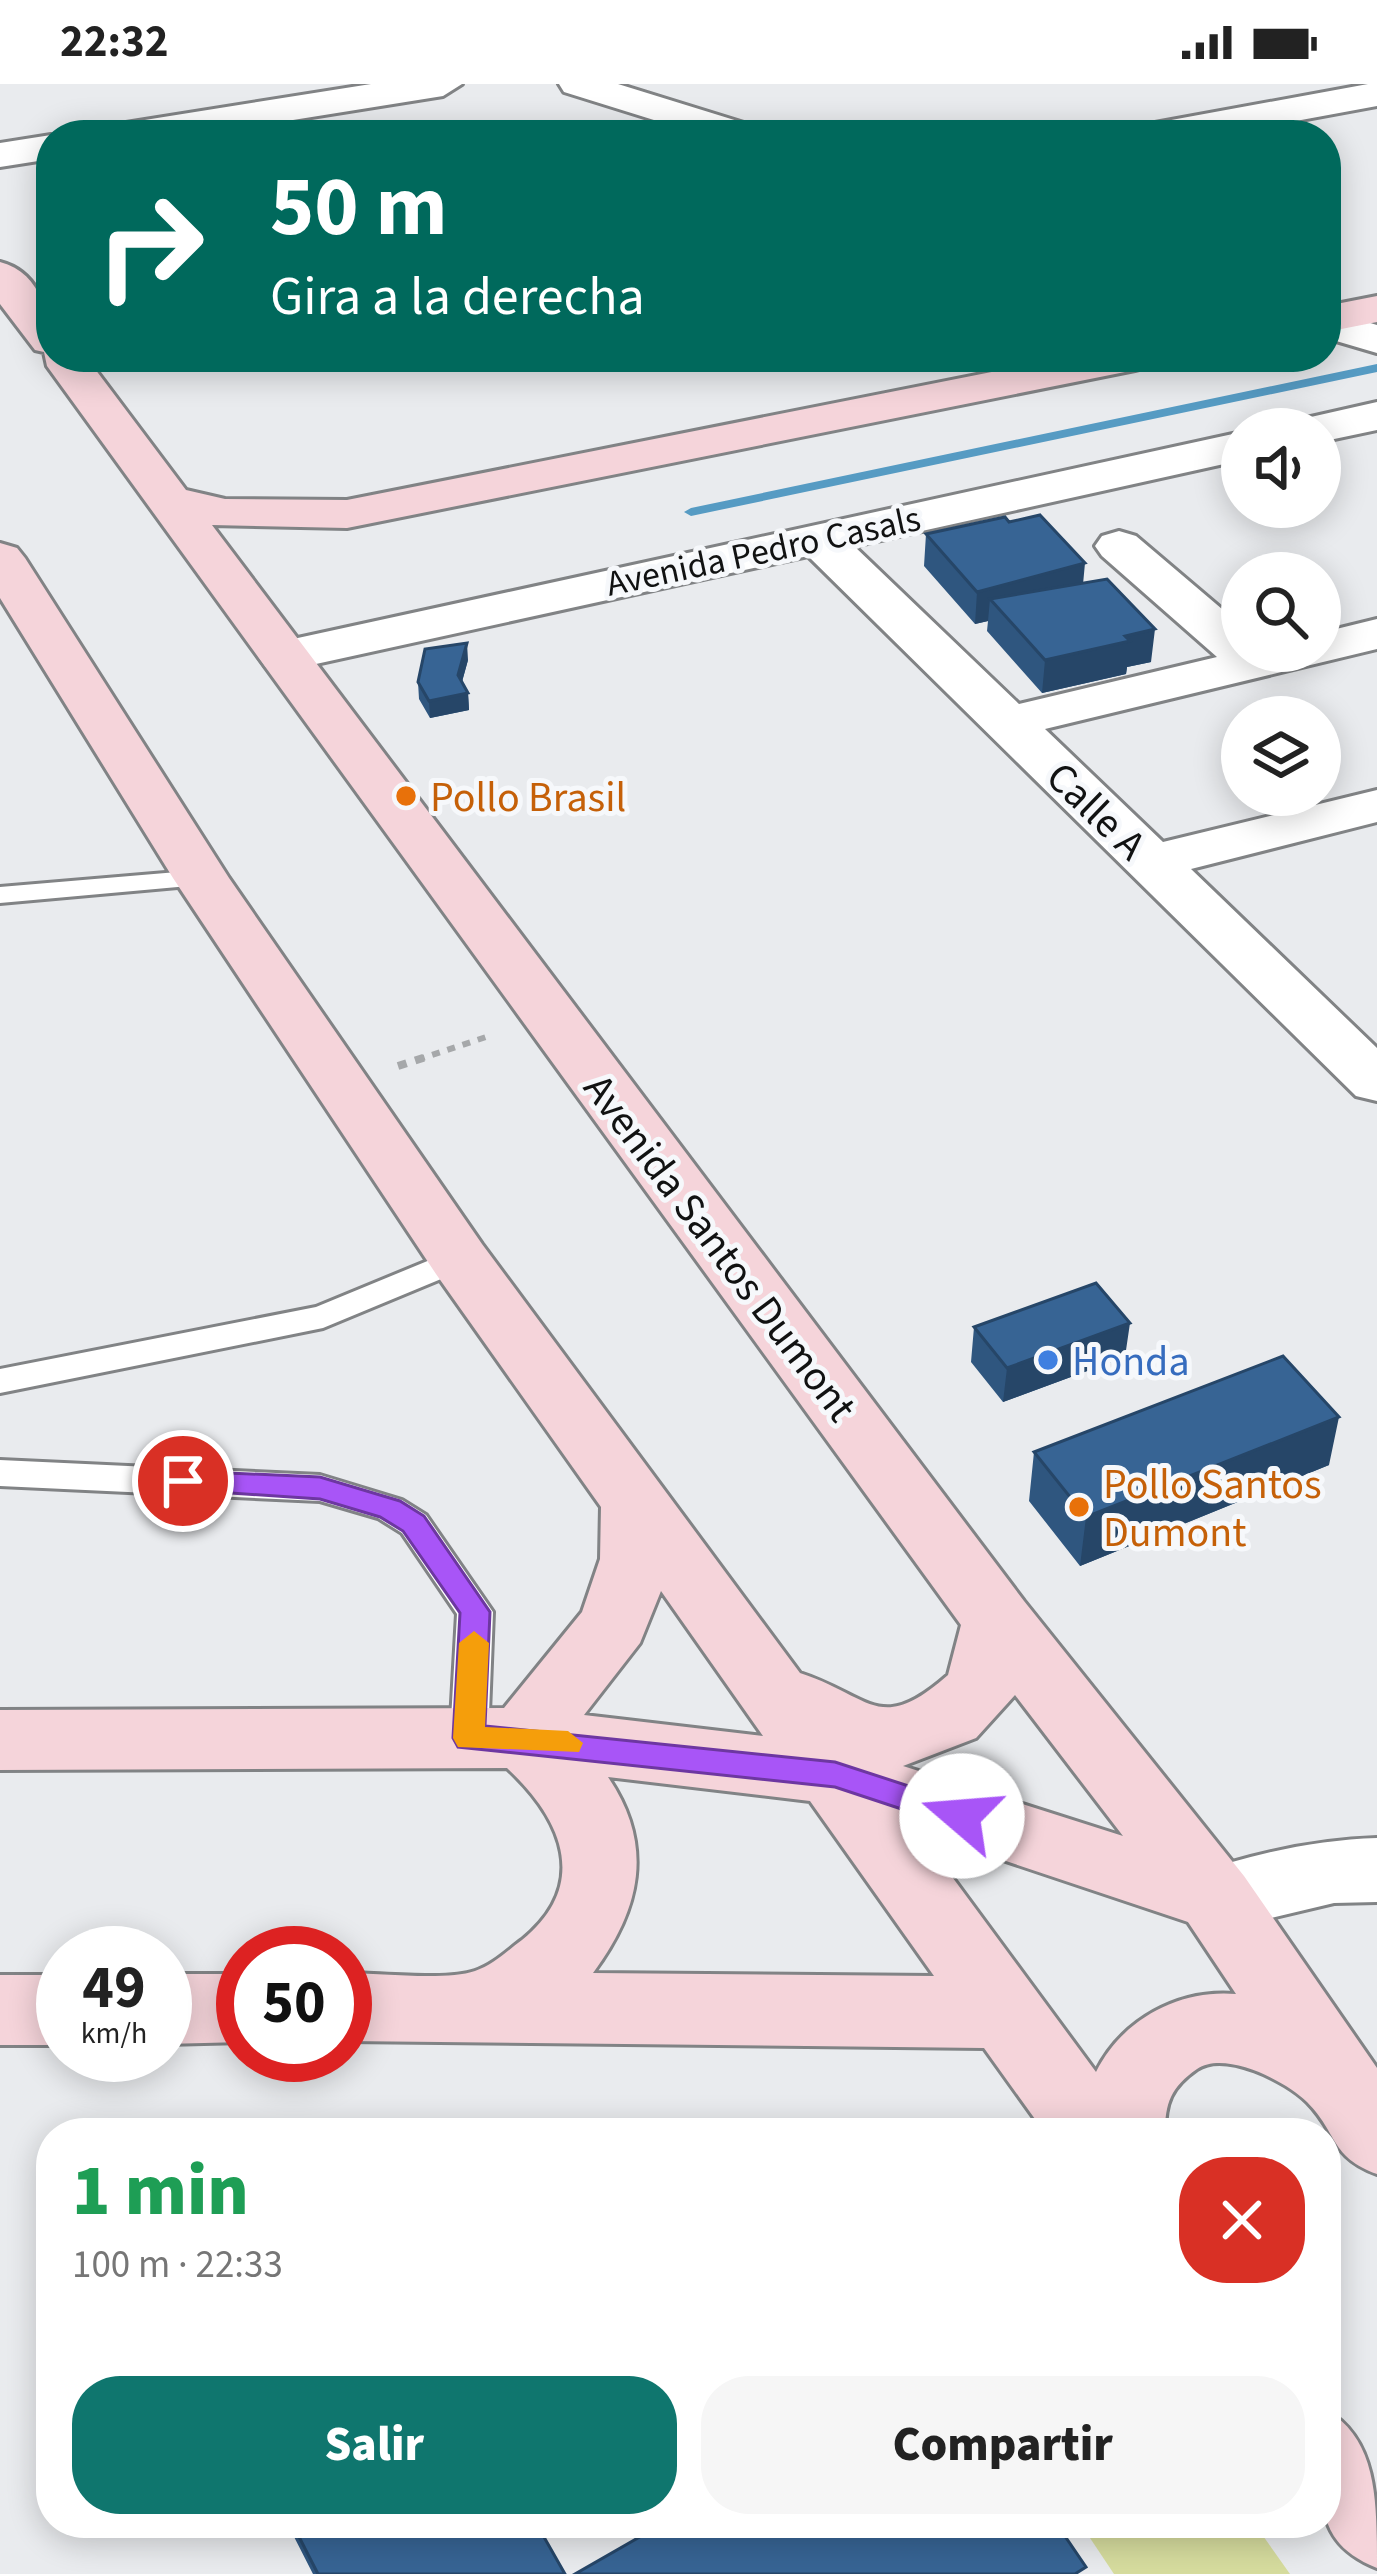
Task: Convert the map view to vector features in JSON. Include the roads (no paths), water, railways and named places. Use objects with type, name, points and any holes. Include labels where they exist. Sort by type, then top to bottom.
[{"type":"main road","name":"Avenida Santos Dumont","points":[[0,274],[36,318]]},
{"type":"main road","points":[[1341,317],[1377,309]]},
{"type":"main road","name":"Avenida Santos Dumont","points":[[77,372],[998,1621],[1216,1899],[1355,2107]]},
{"type":"main road","points":[[171,501],[225,513],[347,514],[1060,372]]},
{"type":"main road","points":[[231,584],[265,558],[347,514]]},
{"type":"main road","points":[[0,558],[201,878],[459,1259],[763,1672],[854,1758],[1003,2014],[1083,2118]]},
{"type":"main road","points":[[496,1738],[614,1623],[636,1559],[636,1497]]},
{"type":"main road","points":[[854,1758],[950,1717],[981,1689],[998,1621]]},
{"type":"main road","points":[[476,2009],[517,1992],[551,1967],[577,1937],[603,1869],[600,1834],[588,1802],[568,1773],[496,1738]]},
{"type":"main road","points":[[0,1740],[496,1738],[854,1758],[1216,1899]]},
{"type":"main road","points":[[372,2007],[874,2008],[1003,2014]]},
{"type":"main road","points":[[0,2010],[36,2010]]},
{"type":"main road","points":[[1126,2118],[1131,2083],[1155,2050],[1195,2032],[1236,2028],[1276,2042],[1355,2107]]},
{"type":"main road","points":[[1341,2474],[1377,2523]]},
{"type":"street","points":[[219,120],[443,84]]},
{"type":"street","points":[[578,84],[694,120]]},
{"type":"street","points":[[1236,120],[1377,94]]},
{"type":"street","points":[[0,155],[36,149]]},
{"type":"street","points":[[1341,327],[1377,340]]},
{"type":"street","points":[[1341,424],[1377,416]]},
{"type":"street","name":"Avenida Pedro Casals","points":[[284,656],[1221,451]]},
{"type":"street","name":"Calle A","points":[[817,538],[1377,1082]]},
{"type":"street","points":[[1119,546],[1221,634]]},
{"type":"street","points":[[1341,642],[1377,634]]},
{"type":"street","points":[[1007,723],[1221,671]]},
{"type":"street","points":[[1150,862],[1377,806]]},
{"type":"street","points":[[1216,1899],[1334,1871],[1377,1870]]},
{"type":"lane","points":[[0,895],[201,878]]},
{"type":"lane","points":[[0,1381],[323,1317],[459,1259]]},
{"type":"lane","points":[[0,1473],[320,1488],[390,1509],[414,1524],[475,1612],[496,1738]]},
{"type":"waterway","points":[[691,512],[1377,368]]},
{"type":"place","name":"Pollo Brasil","points":[[406,796]]},
{"type":"place","name":"Honda","points":[[1048,1360]]},
{"type":"place","name":"Pollo Santos Dumont","points":[[1079,1507]]}]
